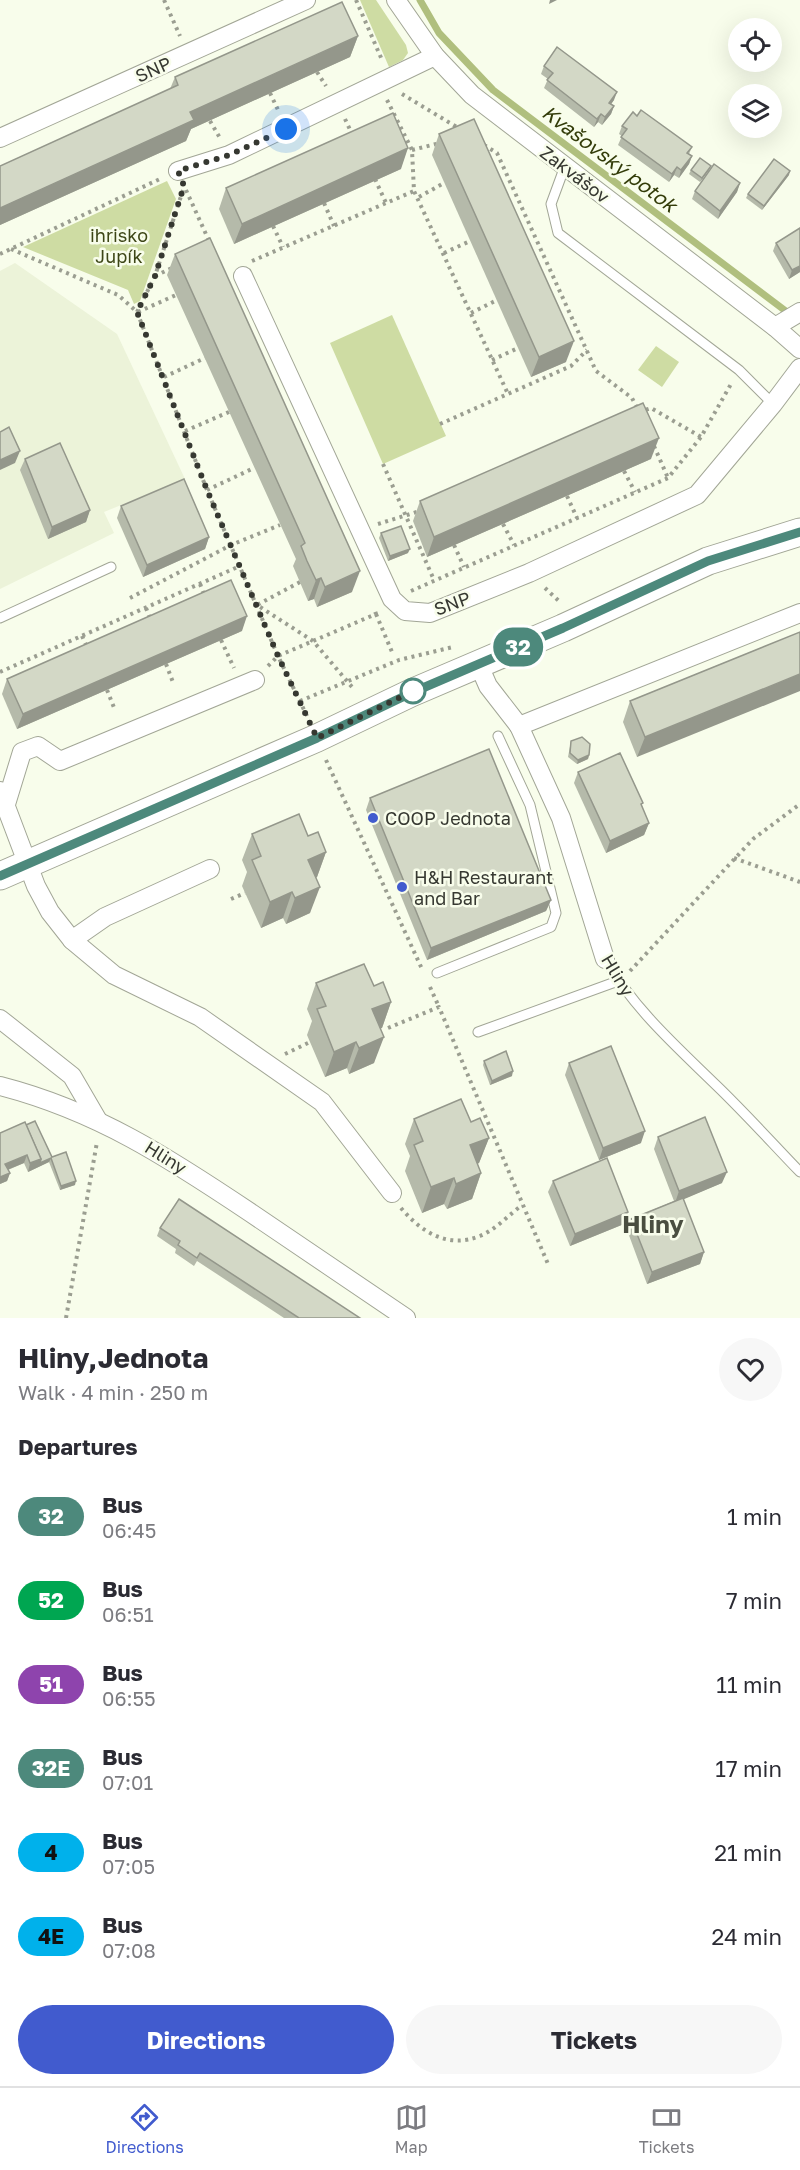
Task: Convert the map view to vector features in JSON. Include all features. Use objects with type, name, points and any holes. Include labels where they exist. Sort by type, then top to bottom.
[{"type":"main road","points":[[0,876],[321,748],[478,663],[563,628],[708,561],[800,532]]},
{"type":"street","name":"SNP","points":[[0,138],[306,0]]},
{"type":"street","name":"Zakvášov","points":[[396,0],[435,56],[472,95],[565,166],[787,320],[800,349]]},
{"type":"street","points":[[178,171],[229,155],[435,56]]},
{"type":"street","points":[[247,269],[392,599]]},
{"type":"street","name":"SNP","points":[[392,599],[405,611],[430,613],[529,573],[697,495],[800,368]]},
{"type":"street","points":[[519,726],[800,613]]},
{"type":"street","name":"Hliny","points":[[478,663],[488,686],[519,726],[561,818],[605,959]]},
{"type":"street","points":[[248,682],[60,761],[38,746],[22,752],[3,797],[27,866],[50,912],[72,940],[114,975],[200,1017],[322,1102],[392,1193]]},
{"type":"street","points":[[72,940],[105,917],[210,868]]},
{"type":"street","points":[[0,1019],[72,1076],[97,1119]]},
{"type":"street","name":"Hliny","points":[[0,1086],[28,1093],[97,1119],[163,1155],[406,1318]]},
{"type":"lane","points":[[565,166],[551,204],[558,233],[739,370],[773,404]]},
{"type":"lane","points":[[0,618],[111,567]]},
{"type":"lane","points":[[437,974],[551,927],[555,921],[556,913],[536,823],[498,736]]},
{"type":"lane","name":"Hliny","points":[[605,959],[618,981],[655,1027],[719,1087],[800,1172]]},
{"type":"lane","points":[[478,1032],[618,981]]},
{"type":"path","points":[[164,0],[188,53]]},
{"type":"path","points":[[356,0],[412,150],[414,191],[419,197],[508,394]]},
{"type":"path","points":[[385,82],[469,135],[497,114]]},
{"type":"path","points":[[338,104],[357,145]]},
{"type":"path","points":[[412,150],[446,141]]},
{"type":"path","points":[[478,141],[497,153],[597,371],[632,398],[644,423]]},
{"type":"path","points":[[489,161],[497,153]]},
{"type":"path","points":[[0,254],[178,171]]},
{"type":"path","points":[[375,179],[386,203]]},
{"type":"path","points":[[419,197],[444,183]]},
{"type":"path","points":[[137,312],[155,276],[184,186],[214,250]]},
{"type":"path","points":[[247,269],[283,248],[414,191]]},
{"type":"path","points":[[324,202],[334,226]]},
{"type":"path","points":[[516,222],[527,217]]},
{"type":"path","points":[[273,226],[283,248]]},
{"type":"path","points":[[444,253],[471,241]]},
{"type":"path","points":[[10,249],[118,295],[137,312],[207,490],[278,656],[439,1007],[548,1264]]},
{"type":"path","points":[[155,276],[174,267]]},
{"type":"path","points":[[542,278],[552,273]]},
{"type":"path","points":[[137,312],[176,295]]},
{"type":"path","points":[[471,313],[497,300]]},
{"type":"path","points":[[566,333],[577,328]]},
{"type":"path","points":[[492,360],[518,348]]},
{"type":"path","points":[[440,424],[571,366],[587,350]]},
{"type":"path","points":[[164,377],[205,358]]},
{"type":"path","points":[[392,599],[668,478],[701,437],[739,370]]},
{"type":"path","points":[[630,416],[651,408],[701,437]]},
{"type":"path","points":[[185,431],[229,412]]},
{"type":"path","points":[[653,445],[668,478]]},
{"type":"path","points":[[383,464],[434,580]]},
{"type":"path","points":[[207,490],[254,468]]},
{"type":"path","points":[[624,471],[635,492]]},
{"type":"path","points":[[567,496],[577,518]]},
{"type":"path","points":[[360,528],[408,517],[429,507]]},
{"type":"path","points":[[503,524],[514,545]]},
{"type":"path","points":[[130,598],[231,545],[280,525]]},
{"type":"path","points":[[454,545],[464,567]]},
{"type":"path","points":[[0,672],[240,566]]},
{"type":"path","points":[[256,605],[300,582]]},
{"type":"path","points":[[200,584],[208,603]]},
{"type":"path","points":[[372,604],[392,652]]},
{"type":"path","points":[[256,605],[313,641],[352,687]]},
{"type":"path","points":[[146,608],[154,627]]},
{"type":"path","points":[[221,640],[248,682],[278,656],[376,614]]},
{"type":"path","points":[[82,636],[91,655]]},
{"type":"path","points":[[166,664],[174,685]]},
{"type":"path","points":[[15,666],[19,675]]},
{"type":"path","points":[[107,690],[115,710]]},
{"type":"path","points":[[618,981],[650,952],[753,839],[800,804]]},
{"type":"path","points":[[734,858],[800,882]]},
{"type":"path","points":[[231,899],[245,893]]},
{"type":"path","points":[[388,1028],[439,1007]]},
{"type":"path","points":[[66,1318],[88,1187],[98,1149],[97,1119]]},
{"type":"path","points":[[392,1193],[418,1227],[449,1242],[480,1236],[522,1205]]},
{"type":"shaded area","points":[[15,263],[117,334],[185,479],[104,512],[114,533],[0,589],[0,271]]},
{"type":"green space","points":[[360,0],[376,0],[406,45],[408,53],[403,60],[389,67]]},
{"type":"green space","name":"ihrisko Jupík","points":[[167,181],[176,199],[140,301],[134,304],[128,290],[23,247]]},
{"type":"green space","points":[[392,315],[446,436],[383,464],[330,343]]},
{"type":"green space","points":[[656,346],[679,362],[662,387],[638,370]]},
{"type":"building","points":[[342,2],[358,36],[190,112],[194,120],[0,208],[0,166],[178,85],[175,77]]},
{"type":"building","points":[[557,47],[617,92],[609,103],[614,106],[605,117],[601,114],[597,119],[547,80],[553,73],[544,66]]},
{"type":"building","points":[[641,110],[692,147],[687,153],[692,156],[681,170],[677,167],[672,174],[621,137],[627,129],[622,126],[633,112],[637,116]]},
{"type":"building","points":[[393,113],[408,148],[242,224],[226,188]]},
{"type":"building","points":[[474,119],[574,341],[539,357],[439,134]]},
{"type":"building","points":[[700,158],[711,166],[702,178],[691,170]]},
{"type":"building","points":[[774,159],[790,171],[764,206],[748,194]]},
{"type":"building","points":[[714,164],[740,183],[720,211],[695,191]]},
{"type":"building","points":[[800,228],[800,266],[792,270],[776,243]]},
{"type":"building","points":[[210,238],[360,571],[325,587],[321,578],[316,580],[307,561],[301,546],[305,543],[175,254]]},
{"type":"building","points":[[643,403],[659,438],[434,537],[420,501]]},
{"type":"building","points":[[9,427],[20,451],[0,460],[0,432]]},
{"type":"building","points":[[60,443],[90,510],[52,527],[25,459]]},
{"type":"building","points":[[184,479],[209,537],[147,565],[121,506]]},
{"type":"building","points":[[401,526],[410,549],[390,556],[381,533]]},
{"type":"building","points":[[231,580],[247,616],[23,714],[7,679]]},
{"type":"building","points":[[800,632],[800,674],[645,737],[630,701]]},
{"type":"building","points":[[582,737],[590,744],[589,755],[578,760],[570,753],[571,741]]},
{"type":"building","points":[[489,749],[551,900],[431,948],[370,798]]},
{"type":"building","points":[[620,753],[643,803],[641,804],[649,823],[610,841],[578,772]]},
{"type":"building","points":[[299,814],[308,836],[318,832],[326,852],[308,860],[320,887],[295,898],[292,892],[270,902],[252,860],[261,856],[252,834]]},
{"type":"building","points":[[364,964],[374,986],[383,982],[391,1002],[372,1009],[384,1037],[359,1048],[356,1042],[334,1052],[317,1009],[326,1006],[316,983]]},
{"type":"building","points":[[611,1046],[645,1131],[603,1148],[569,1063]]},
{"type":"building","points":[[506,1051],[513,1071],[492,1081],[484,1061]]},
{"type":"building","points":[[461,1099],[471,1122],[480,1118],[489,1138],[470,1145],[481,1173],[456,1184],[454,1178],[431,1187],[414,1145],[423,1141],[414,1119]]},
{"type":"building","points":[[705,1117],[727,1172],[679,1191],[658,1137]]},
{"type":"building","points":[[35,1121],[52,1157],[66,1152],[76,1181],[61,1186],[51,1158],[40,1163],[41,1159],[26,1125]]},
{"type":"building","points":[[25,1122],[41,1159],[30,1163],[27,1155],[5,1164],[10,1173],[0,1177],[0,1133]]},
{"type":"building","points":[[607,1158],[628,1212],[575,1234],[553,1181]]},
{"type":"building","points":[[683,1198],[704,1252],[652,1272],[631,1219]]},
{"type":"building","points":[[179,1199],[360,1318],[299,1318],[200,1253],[197,1258],[178,1245],[180,1241],[160,1228]]},
{"type":"waterway","name":"Kvašovský potok","points":[[420,0],[439,33],[493,90],[791,315]]},
{"type":"bus line","name":"32","points":[[0,876],[317,738],[411,693],[563,628],[634,593],[708,561],[800,532]]},
{"type":"place","name":"COOP Jednota","points":[[373,818]]},
{"type":"place","name":"H&H Restaurant and Bar","points":[[402,887]]},
{"type":"district","name":"Hliny","points":[[653,1223]]},
{"type":"route","points":[[286,129],[229,155],[178,171],[184,186],[155,276],[137,312],[207,490],[278,656],[317,738],[413,691]]}]
